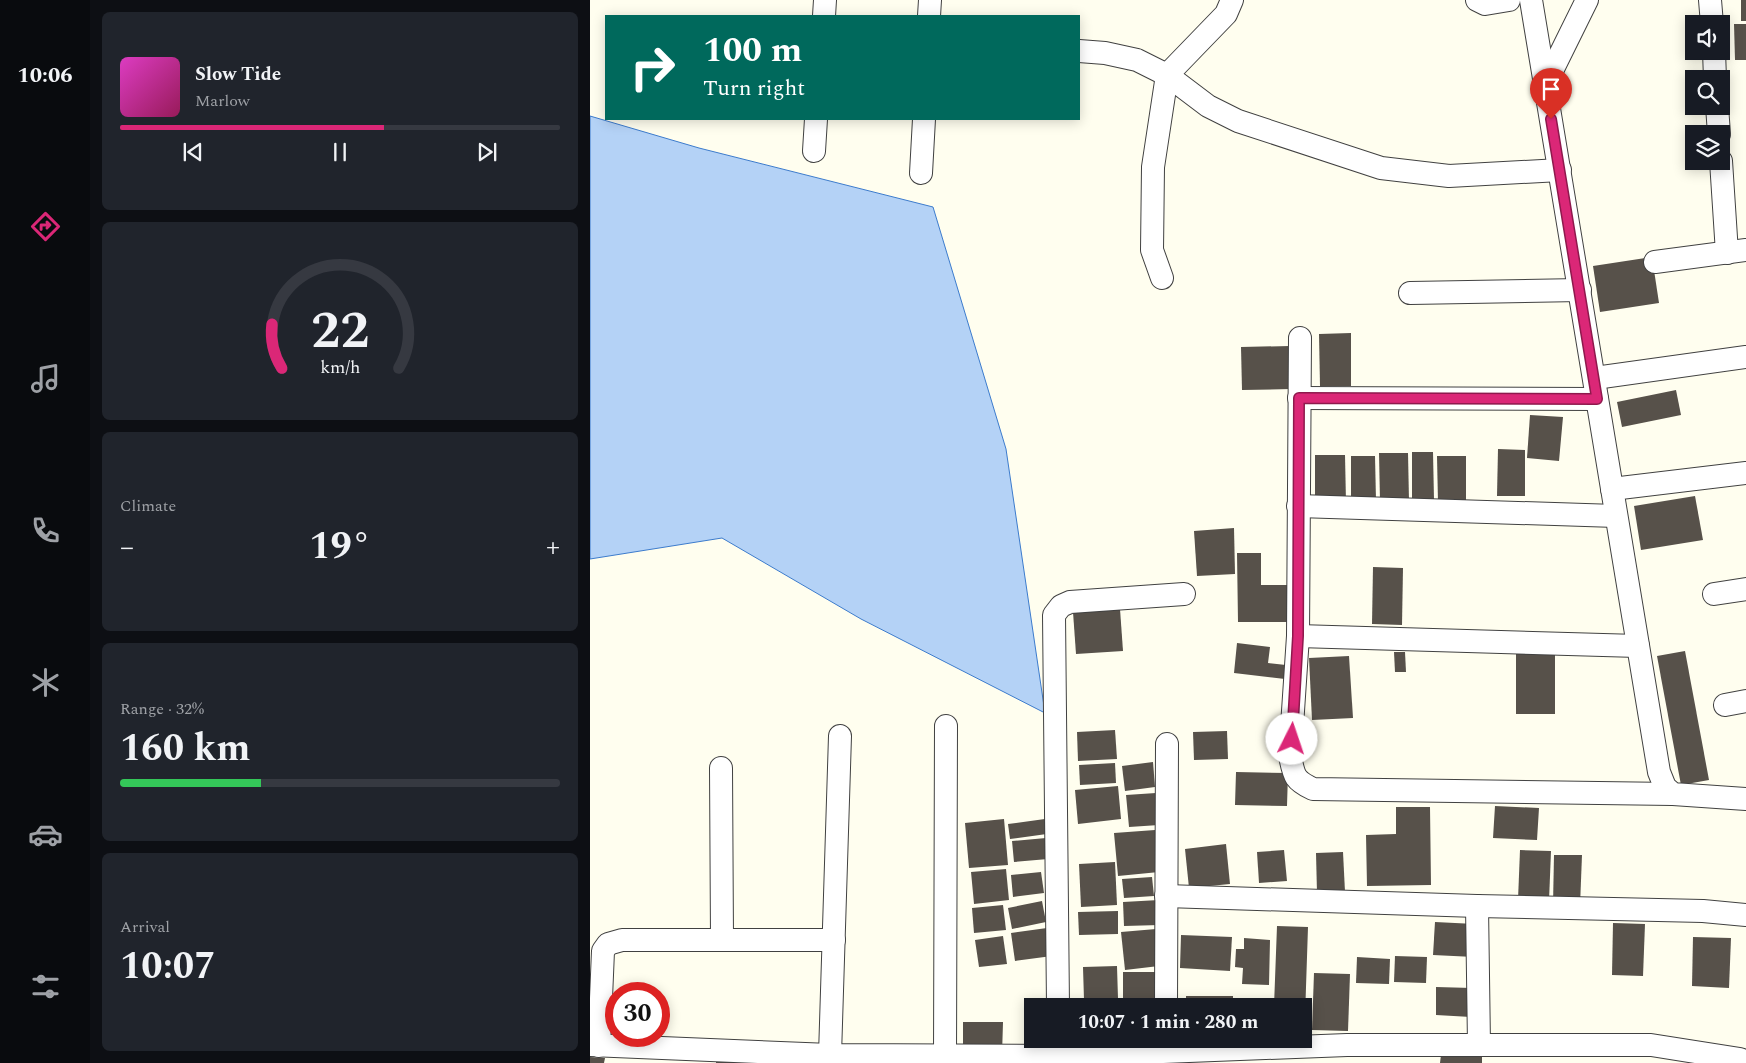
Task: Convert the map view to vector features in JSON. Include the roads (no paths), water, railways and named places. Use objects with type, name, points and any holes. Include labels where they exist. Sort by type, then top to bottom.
[{"type":"street","points":[[824,15],[826,0]]},
{"type":"street","points":[[929,15],[930,0]]},
{"type":"street","points":[[1162,278],[1152,250],[1153,176],[1168,75],[1226,14],[1232,0]]},
{"type":"street","points":[[1477,0],[1484,4],[1509,0]]},
{"type":"street","points":[[1531,0],[1659,772],[1665,787],[1673,794]]},
{"type":"street","points":[[1545,85],[1587,0]]},
{"type":"street","points":[[1710,0],[1711,15]]},
{"type":"street","points":[[1080,51],[1105,53],[1137,60],[1168,75],[1208,106],[1238,121],[1381,168],[1449,176],[1560,170]]},
{"type":"street","points":[[814,151],[816,120]]},
{"type":"street","points":[[921,173],[924,120]]},
{"type":"street","points":[[1655,262],[1736,252],[1722,170]]},
{"type":"street","points":[[1410,293],[1580,290]]},
{"type":"street","points":[[1300,338],[1298,636],[1290,756],[1293,774],[1300,782],[1313,789],[1673,794],[1746,799]]},
{"type":"street","points":[[1299,398],[1596,389],[1746,357]]},
{"type":"street","points":[[1612,490],[1746,473]]},
{"type":"street","points":[[1298,506],[1616,516]]},
{"type":"street","points":[[1714,594],[1746,589]]},
{"type":"street","points":[[1058,998],[1054,615],[1061,606],[1070,602],[1184,594]]},
{"type":"street","points":[[1298,636],[1638,646]]},
{"type":"street","points":[[945,1056],[946,726]]},
{"type":"street","points":[[830,1055],[840,736]]},
{"type":"street","points":[[1166,998],[1167,744]]},
{"type":"street","points":[[721,768],[722,939]]},
{"type":"street","points":[[1166,896],[1703,911],[1746,915]]},
{"type":"street","points":[[1477,906],[1479,1045]]},
{"type":"street","points":[[834,940],[622,940],[608,944],[603,951],[595,1045],[830,1055],[945,1056],[1045,1048]]},
{"type":"street","points":[[1085,1048],[1166,1051],[1347,1045],[1651,1045],[1740,1059],[1746,1062]]},
{"type":"water","points":[[590,116],[699,148],[933,207],[1006,449],[1045,713],[861,619],[722,538],[590,559]]}]
